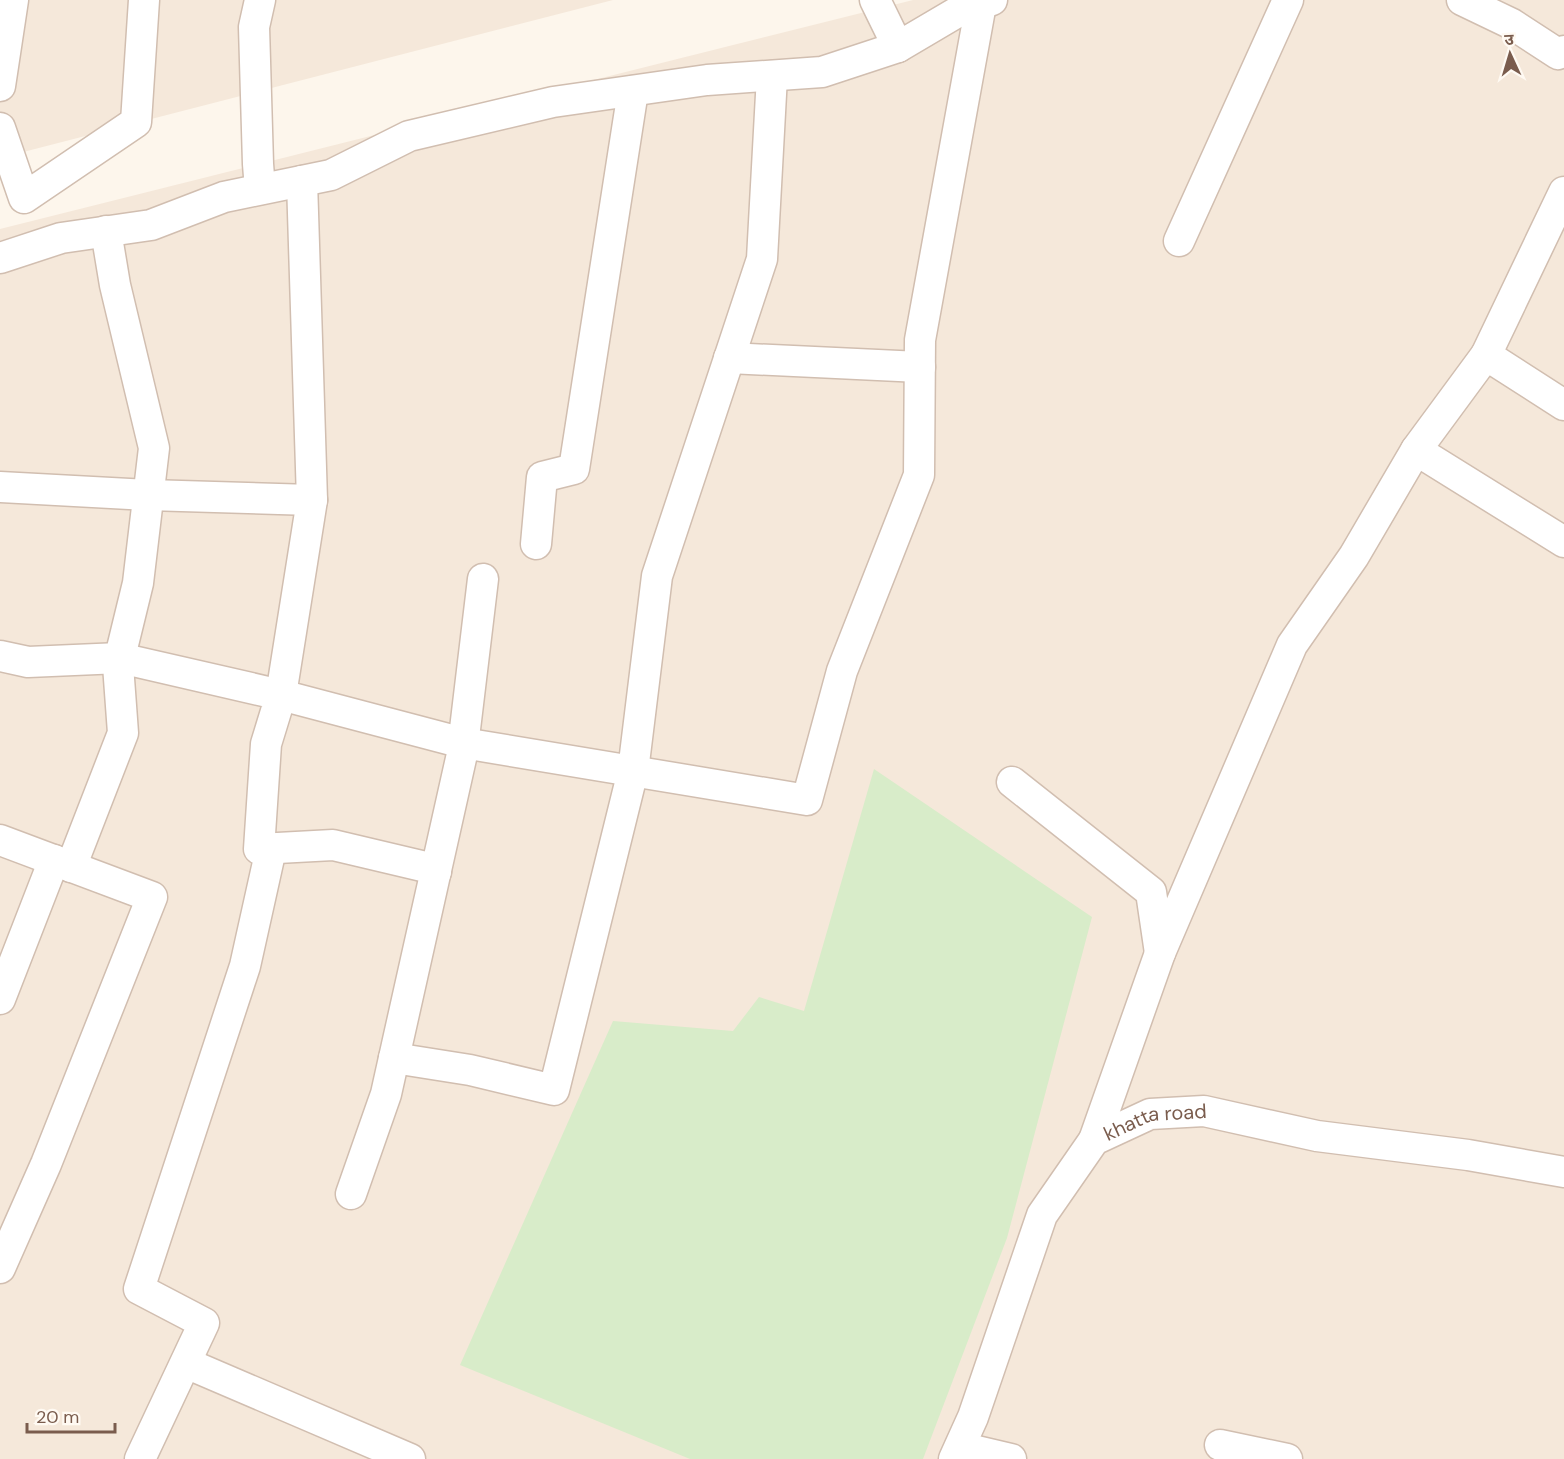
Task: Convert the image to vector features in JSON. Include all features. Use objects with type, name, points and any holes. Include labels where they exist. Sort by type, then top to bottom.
[{"type":"street","points":[[0,86],[13,0]]},
{"type":"street","points":[[0,128],[12,202],[136,122],[144,0]]},
{"type":"street","points":[[260,0],[254,27],[258,164],[261,189]]},
{"type":"street","points":[[875,0],[898,47]]},
{"type":"street","points":[[1179,241],[1288,0]]},
{"type":"street","points":[[1462,0],[1512,24],[1562,57]]},
{"type":"street","points":[[0,258],[61,238],[150,225],[224,197],[331,175],[409,136],[553,102],[708,80],[822,72],[898,47],[959,10],[987,2],[920,340],[919,475],[842,672],[807,800],[462,743],[281,695],[120,658],[28,662],[0,656]]},
{"type":"street","points":[[394,1058],[470,1070],[555,1090],[633,771],[657,576],[762,259],[772,76]]},
{"type":"street","points":[[536,544],[542,477],[574,469],[633,91]]},
{"type":"street","points":[[302,181],[312,500],[281,695],[266,744],[259,849],[333,845],[426,867],[436,872]]},
{"type":"street","points":[[1094,1140],[1160,953],[1292,645],[1354,556],[1416,450],[1486,355],[1564,192]]},
{"type":"street","points":[[0,999],[123,733],[118,665],[138,583],[154,448],[115,285],[106,231]]},
{"type":"street","points":[[1486,355],[1564,405]]},
{"type":"street","points":[[729,358],[920,367]]},
{"type":"street","points":[[1416,450],[1564,542]]},
{"type":"street","points":[[0,487],[148,495],[312,500]]},
{"type":"street","points":[[351,1194],[386,1094],[462,754],[483,579]]},
{"type":"street","points":[[1012,782],[1151,892],[1160,953]]},
{"type":"street","points":[[0,840],[152,897],[46,1164],[0,1268]]},
{"type":"street","points":[[140,1459],[204,1323],[139,1289],[245,966],[271,849]]},
{"type":"street","name":"khatta road","points":[[957,1453],[973,1417],[1042,1215],[1094,1140],[1150,1114],[1204,1111],[1317,1136],[1468,1155],[1564,1172]]},
{"type":"street","points":[[186,1363],[410,1459]]},
{"type":"street","points":[[1220,1445],[1287,1459]]},
{"type":"street","points":[[957,1453],[1011,1459]]},
{"type":"shaded area","points":[[0,0],[613,0],[0,158]]},
{"type":"shaded area","points":[[913,0],[1564,0],[1564,1459],[0,1459],[0,229]]},
{"type":"green space","points":[[874,769],[1092,917],[1007,1238],[923,1459],[690,1459],[460,1365],[613,1021],[733,1031],[759,997],[804,1011]]}]
